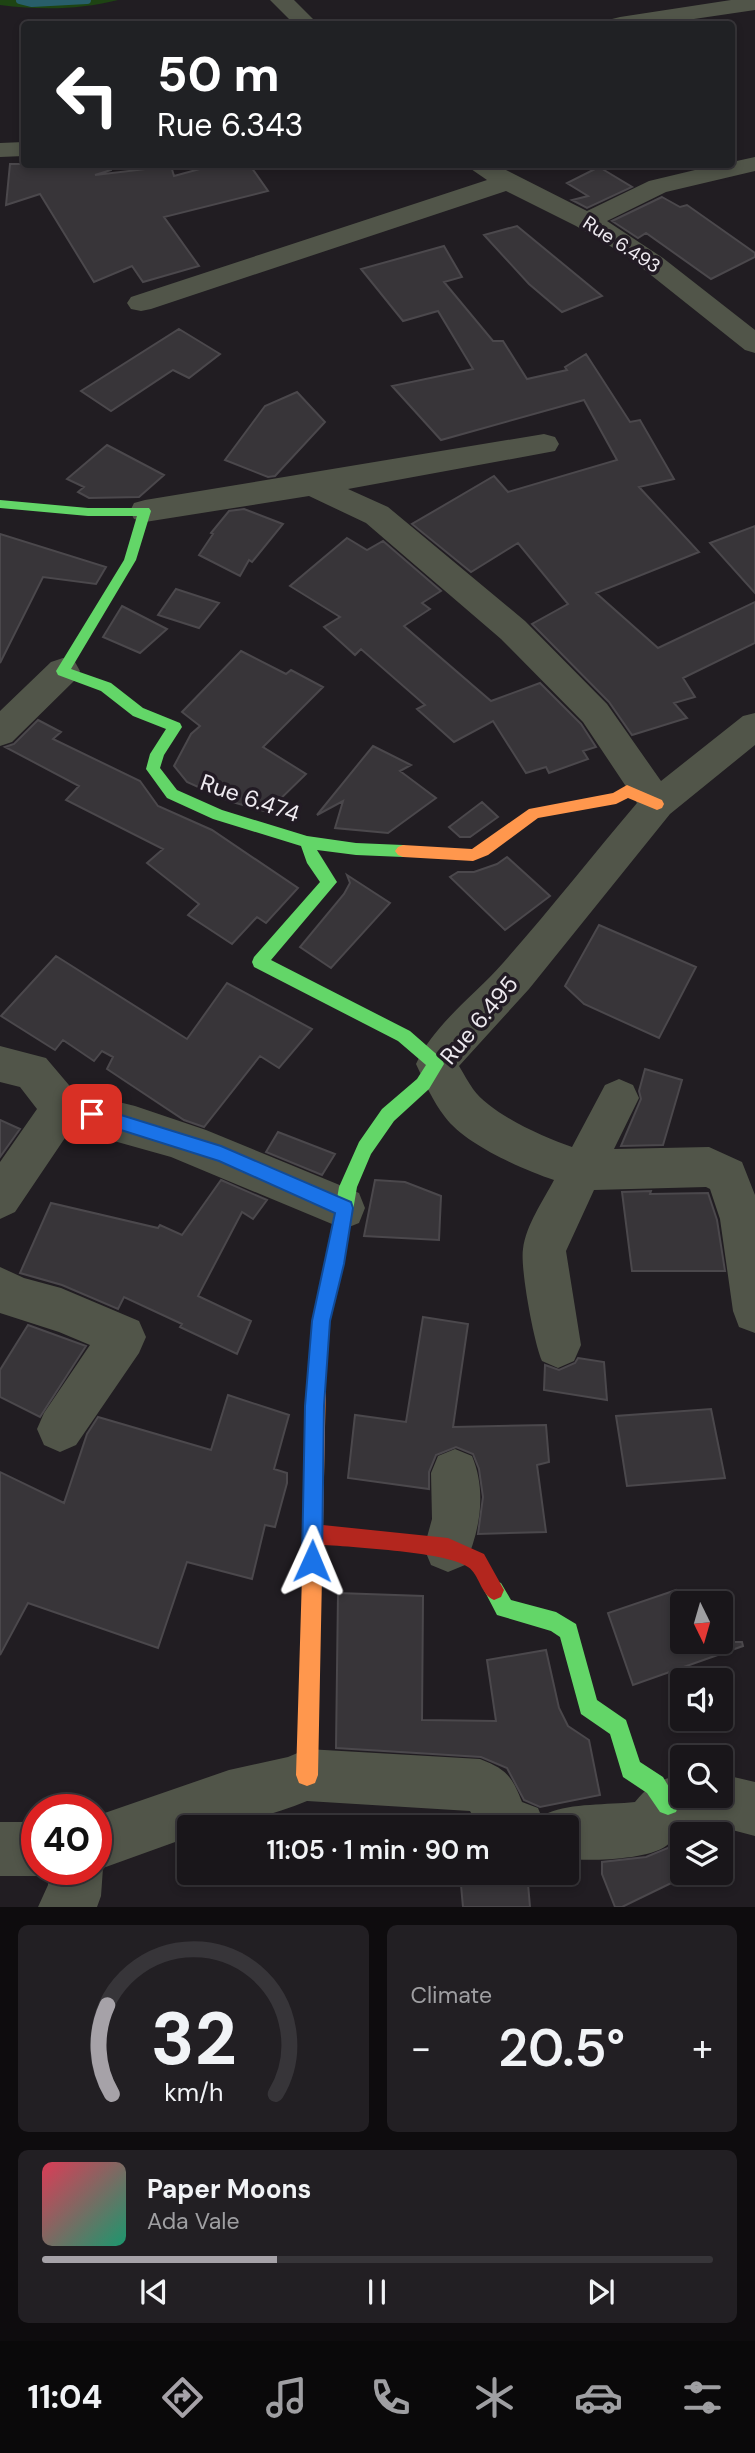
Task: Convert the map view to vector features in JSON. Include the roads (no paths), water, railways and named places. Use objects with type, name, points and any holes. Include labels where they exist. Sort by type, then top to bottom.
[{"type":"street","points":[[281,0],[304,21]]},
{"type":"street","points":[[621,0],[631,21]]},
{"type":"street","points":[[637,21],[755,2]]},
{"type":"street","points":[[0,150],[21,149]]},
{"type":"street","points":[[587,221],[658,186],[755,164]]},
{"type":"street","name":"Rue 6.493","points":[[483,168],[587,221],[664,271],[755,344]]},
{"type":"street","points":[[141,303],[507,182]]},
{"type":"street","points":[[0,504],[88,512],[145,511],[544,444]]},
{"type":"street","points":[[312,485],[377,515],[458,580],[513,630],[595,713],[657,804]]},
{"type":"street","points":[[0,732],[63,671],[130,560],[145,511]]},
{"type":"street","name":"Rue 6.474","points":[[63,671],[106,687],[138,712],[174,727],[152,765],[172,794],[218,815],[307,842],[356,849],[473,855],[483,851],[541,810],[615,798],[627,792],[657,804]]},
{"type":"street","name":"Rue 6.495","points":[[755,726],[657,804],[515,977],[464,1030],[436,1064],[460,1105],[487,1126],[539,1155],[582,1170],[709,1167],[727,1176],[742,1219],[755,1311]]},
{"type":"street","points":[[307,842],[312,859],[329,882],[260,962],[404,1036],[436,1064],[423,1084],[388,1115],[365,1148],[348,1188],[335,1264],[321,1321],[315,1406],[307,1775]]},
{"type":"street","points":[[0,1064],[32,1071],[62,1108],[92,1114],[221,1154],[345,1208]]},
{"type":"street","points":[[558,1345],[544,1251],[619,1098]]},
{"type":"street","points":[[0,1198],[62,1108]]},
{"type":"street","points":[[0,1289],[17,1298],[61,1310],[123,1337],[60,1429]]},
{"type":"street","points":[[447,1548],[456,1519],[455,1474]]},
{"type":"street","points":[[313,1535],[447,1548],[477,1560],[504,1608],[556,1622],[569,1631],[588,1707],[619,1727],[631,1769],[655,1785],[668,1804]]},
{"type":"street","points":[[112,1837],[229,1796],[288,1783],[307,1775],[480,1785],[494,1797],[501,1815]]},
{"type":"street","points":[[579,1834],[648,1827],[668,1804],[717,1799],[755,1809]]},
{"type":"street","points":[[0,1849],[21,1849]]},
{"type":"street","points":[[65,1907],[74,1896],[75,1885]]},
{"type":"waterway","points":[[20,0],[32,3],[87,0]]}]
